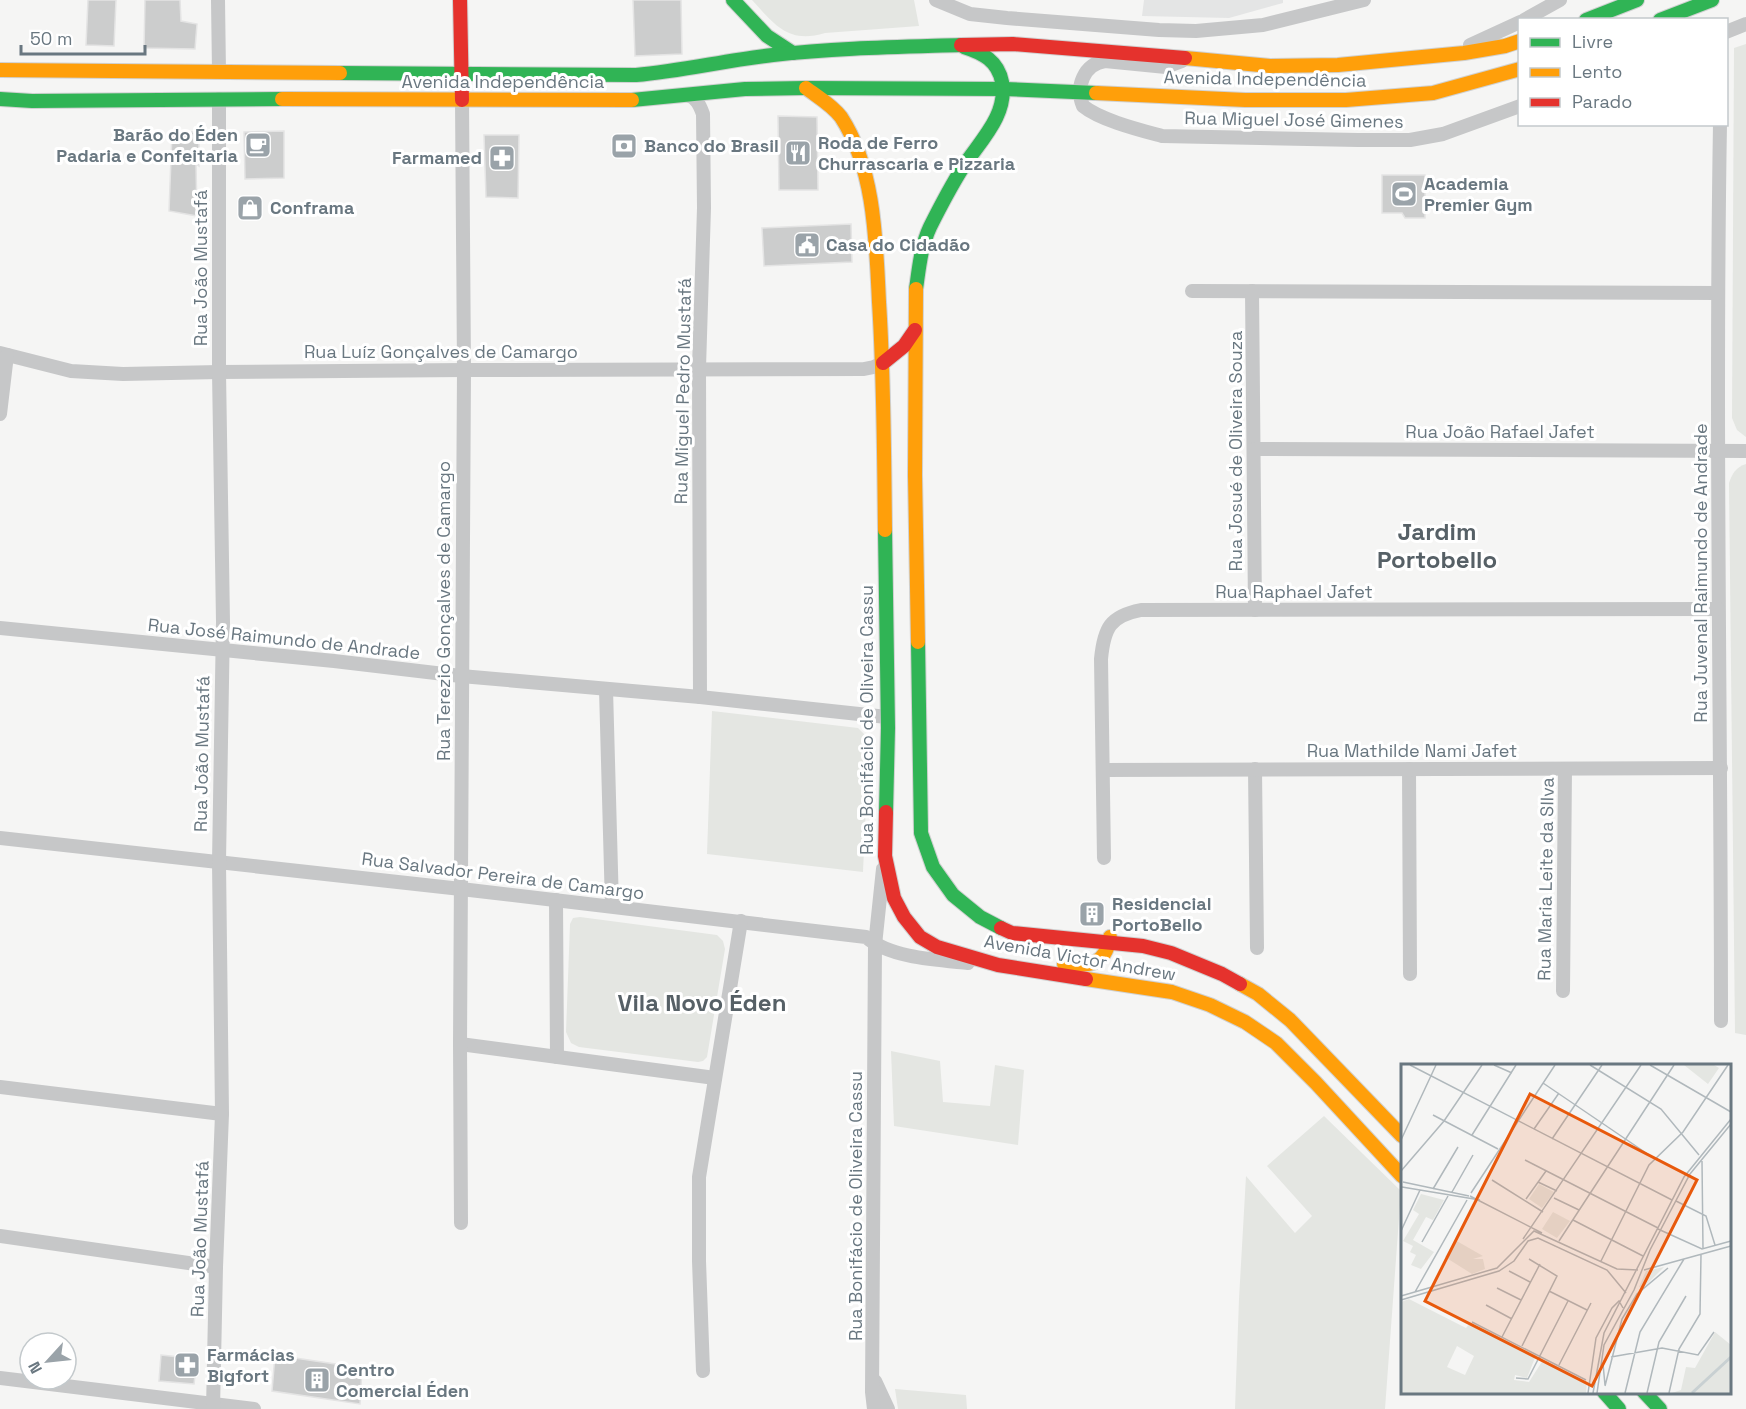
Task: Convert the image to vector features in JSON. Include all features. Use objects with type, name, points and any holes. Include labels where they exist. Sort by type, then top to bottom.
[{"type":"main road","name":"Rua Terezio Gonçalves de Camargo","points":[[460,0],[462,100]]},
{"type":"main road","points":[[733,0],[765,35],[793,52]]},
{"type":"main road","points":[[1591,18],[1637,0]]},
{"type":"main road","points":[[1665,18],[1712,0]]},
{"type":"main road","name":"Avenida Independência","points":[[0,70],[636,75],[793,52],[1013,44],[1129,52],[1270,66],[1315,66],[1427,58],[1505,46],[1518,42]]},
{"type":"main road","name":"Avenida Independência","points":[[959,45],[980,51],[993,60],[1001,74],[1005,89]]},
{"type":"main road","name":"Avenida Independência","points":[[0,99],[32,101],[636,100],[745,89],[806,88],[1005,89],[1245,100],[1346,100],[1433,93],[1518,70]]},
{"type":"main road","points":[[219,99],[222,90],[230,86],[291,84],[317,74]]},
{"type":"main road","name":"Rua Bonifácio de Oliveira Cassu","points":[[806,88],[831,106],[840,116],[854,142],[869,191],[875,232],[883,363],[888,717],[885,856]]},
{"type":"main road","points":[[920,814],[915,498],[915,296],[918,266],[928,231],[963,167],[989,129],[999,110],[1005,89]]},
{"type":"main road","points":[[883,363],[904,346],[915,330]]},
{"type":"main road","points":[[888,717],[904,737],[913,796],[920,814]]},
{"type":"main road","name":"Avenida Victor Andrew","points":[[920,814],[921,833],[927,855],[942,882],[951,894],[980,919],[1012,933],[1143,946],[1171,953],[1222,974],[1257,994],[1290,1020],[1401,1135]]},
{"type":"main road","name":"Avenida Victor Andrew","points":[[885,856],[894,898],[904,917],[920,937],[938,947],[998,965],[1172,992],[1210,1005],[1245,1022],[1276,1043],[1401,1175]]},
{"type":"main road","points":[[1040,971],[1057,963],[1089,965],[1104,955],[1112,942]]},
{"type":"main road","points":[[1606,1394],[1619,1409]]},
{"type":"main road","points":[[1646,1394],[1660,1409]]},
{"type":"street","points":[[218,0],[219,72]]},
{"type":"street","points":[[936,0],[970,14],[1196,31],[1263,25],[1364,0]]},
{"type":"street","points":[[1528,18],[1560,0]]},
{"type":"street","points":[[1427,58],[1462,49],[1518,23]]},
{"type":"street","points":[[1728,31],[1746,24]]},
{"type":"street","name":"Avenida Independência","points":[[1079,92],[1085,73],[1098,62],[1166,67],[1190,59]]},
{"type":"street","name":"Rua Miguel José Gimenes","points":[[1079,92],[1083,106],[1091,112],[1162,136],[1178,137],[1410,140],[1443,134],[1518,107]]},
{"type":"street","name":"Rua Miguel Pedro Mustafá","points":[[686,94],[693,96],[703,114],[704,208],[699,368],[700,697]]},
{"type":"street","name":"Rua João Mustafá","points":[[214,1407],[216,1267],[222,1114],[219,862],[222,651],[219,99]]},
{"type":"street","name":"Rua Terezio Gonçalves de Camargo","points":[[461,1223],[460,889],[464,370],[462,100]]},
{"type":"street","name":"Rua Juvenal Raimundo de Andrade","points":[[1720,126],[1718,609],[1721,768],[1720,1021]]},
{"type":"street","points":[[1192,291],[1718,293]]},
{"type":"street","name":"Rua Josué de Oliveira Souza","points":[[1252,291],[1255,610]]},
{"type":"street","points":[[0,414],[4,354]]},
{"type":"street","name":"Rua Luíz Gonçalves de Camargo","points":[[4,354],[71,371],[123,375],[219,372],[699,368],[864,369],[883,363]]},
{"type":"street","name":"Rua João Rafael Jafet","points":[[1255,450],[1746,451]]},
{"type":"street","name":"Rua Raphael Jafet","points":[[1104,858],[1101,659],[1109,625],[1125,613],[1141,610],[1718,609]]},
{"type":"street","name":"Rua José Raimundo de Andrade","points":[[0,628],[888,717]]},
{"type":"street","points":[[606,689],[612,906]]},
{"type":"street","name":"Rua Mathilde Nami Jafet","points":[[1103,770],[1721,768]]},
{"type":"street","points":[[1255,769],[1257,948]]},
{"type":"street","points":[[1409,769],[1410,974]]},
{"type":"street","name":"Rua Maria Leite da SIlva","points":[[1563,991],[1566,769]]},
{"type":"street","name":"Rua Salvador Pereira de Camargo","points":[[0,838],[741,921],[866,937],[875,945],[919,957],[998,965]]},
{"type":"street","name":"Rua Bonifácio de Oliveira Cassu","points":[[874,1409],[875,945],[885,856]]},
{"type":"street","points":[[556,900],[557,1058]]},
{"type":"street","points":[[703,1371],[699,1178],[741,921]]},
{"type":"street","points":[[460,1044],[716,1078]]},
{"type":"street","points":[[0,1087],[222,1114]]},
{"type":"street","points":[[0,1236],[216,1267]]},
{"type":"street","name":"Rua Bonifácio de Oliveira Cassu","points":[[873,1375],[888,1409]]},
{"type":"street","points":[[0,1378],[214,1407],[254,1409]]},
{"type":"shaded area","points":[[752,0],[914,0],[919,26],[801,36],[783,30]]},
{"type":"shaded area","points":[[1144,0],[1283,0],[1283,3],[1229,18],[1142,16]]},
{"type":"shaded area","points":[[1746,44],[1746,437],[1737,430],[1732,418],[1734,48]]},
{"type":"shaded area","points":[[1746,464],[1746,1035],[1735,1033],[1729,483],[1735,471]]},
{"type":"shaded area","points":[[712,711],[858,728],[869,739],[863,872],[707,854]]},
{"type":"shaded area","points":[[580,917],[717,935],[723,941],[725,949],[707,1057],[703,1061],[579,1047],[571,1043],[566,1032],[570,924],[573,918]]},
{"type":"shaded area","points":[[891,1051],[940,1061],[943,1102],[990,1106],[995,1065],[1024,1070],[1018,1145],[894,1126]]},
{"type":"shaded area","points":[[1324,1116],[1401,1191],[1385,1409],[1235,1409],[1246,1176],[1295,1233],[1312,1216],[1267,1166]]},
{"type":"shaded area","points":[[895,1389],[966,1395],[967,1409],[898,1409]]},
{"type":"building","points":[[88,0],[116,0],[114,46],[86,45]]},
{"type":"building","points":[[145,0],[180,0],[181,21],[197,24],[195,49],[144,48]]},
{"type":"building","points":[[633,0],[681,0],[682,54],[635,56]]},
{"type":"building","name":"Roda de Ferro Churrascaria e Pizzaria","points":[[778,116],[817,117],[818,190],[779,190]]},
{"type":"building","points":[[284,131],[284,178],[245,179],[244,132]]},
{"type":"building","points":[[172,132],[199,132],[199,166],[196,164],[197,216],[169,211]]},
{"type":"building","name":"Farmamed","points":[[484,135],[519,135],[518,198],[486,197]]},
{"type":"building","name":"Academia Premier Gym","points":[[1382,175],[1425,175],[1425,218],[1405,218],[1402,213],[1382,213]]},
{"type":"building","name":"Casa do Cidadão","points":[[851,224],[852,262],[764,266],[762,228]]},
{"type":"building","points":[[161,1355],[197,1359],[194,1384],[159,1381]]},
{"type":"building","name":"Centro Comercial Éden","points":[[275,1355],[362,1368],[360,1404],[272,1391]]},
{"type":"traffic: fast","points":[[733,0],[767,36],[793,53]]},
{"type":"traffic: fast","points":[[1591,18],[1637,0]]},
{"type":"traffic: fast","points":[[1665,18],[1712,0]]},
{"type":"traffic: fast","points":[[340,73],[636,75],[796,53],[961,45]]},
{"type":"traffic: fast","points":[[916,289],[922,249],[930,227],[959,174],[997,117],[1001,106],[1002,82],[997,69],[989,59],[964,47]]},
{"type":"traffic: fast","points":[[632,100],[745,89],[806,88],[1004,89],[1096,93]]},
{"type":"traffic: fast","points":[[0,99],[32,101],[282,99]]},
{"type":"traffic: fast","points":[[885,530],[888,728],[886,812]]},
{"type":"traffic: fast","points":[[918,642],[921,833],[933,867],[953,895],[980,917],[1001,928]]},
{"type":"traffic: fast","points":[[1606,1394],[1619,1409]]},
{"type":"traffic: fast","points":[[1646,1394],[1660,1409]]},
{"type":"traffic: slow","points":[[1185,58],[1270,66],[1338,65],[1464,53],[1518,42]]},
{"type":"traffic: slow","points":[[0,70],[340,73]]},
{"type":"traffic: slow","points":[[1096,93],[1245,100],[1346,100],[1433,93],[1518,70]]},
{"type":"traffic: slow","points":[[806,88],[841,117],[861,159],[872,206],[882,359],[885,530]]},
{"type":"traffic: slow","points":[[282,99],[632,100]]},
{"type":"traffic: slow","points":[[916,289],[915,475],[918,642]]},
{"type":"traffic: slow","points":[[1064,964],[1081,965],[1095,962],[1104,954],[1110,937]]},
{"type":"traffic: slow","points":[[1086,979],[1172,992],[1210,1005],[1245,1022],[1276,1043],[1401,1175]]},
{"type":"traffic: slow","points":[[1240,984],[1258,994],[1290,1020],[1401,1135]]},
{"type":"traffic: jam","points":[[460,0],[462,100]]},
{"type":"traffic: jam","points":[[961,45],[1013,44],[1185,58]]},
{"type":"traffic: jam","points":[[883,363],[904,346],[915,330]]},
{"type":"traffic: jam","points":[[886,812],[885,856],[894,898],[904,917],[920,937],[937,947],[998,965],[1086,979]]},
{"type":"traffic: jam","points":[[1001,928],[1012,933],[1143,946],[1171,953],[1240,984]]},
{"type":"place","name":"Barão do Éden Padaria e Confeitaria","points":[[258,145]]},
{"type":"place","name":"Banco do Brasil","points":[[624,146]]},
{"type":"place","name":"Roda de Ferro Churrascaria e Pizzaria","points":[[798,153]]},
{"type":"place","name":"Farmamed","points":[[502,158]]},
{"type":"place","name":"Academia Premier Gym","points":[[1404,194]]},
{"type":"place","name":"Conframa","points":[[250,208]]},
{"type":"place","name":"Casa do Cidadão","points":[[807,245]]},
{"type":"place","name":"Residencial PortoBello","points":[[1092,914]]},
{"type":"place","name":"Farmácias Bigfort","points":[[187,1365]]},
{"type":"place","name":"Centro Comercial Éden","points":[[317,1380]]},
{"type":"district","name":"Jardim Portobello","points":[[1437,546]]},
{"type":"district","name":"Vila Novo Éden","points":[[702,1003]]}]
